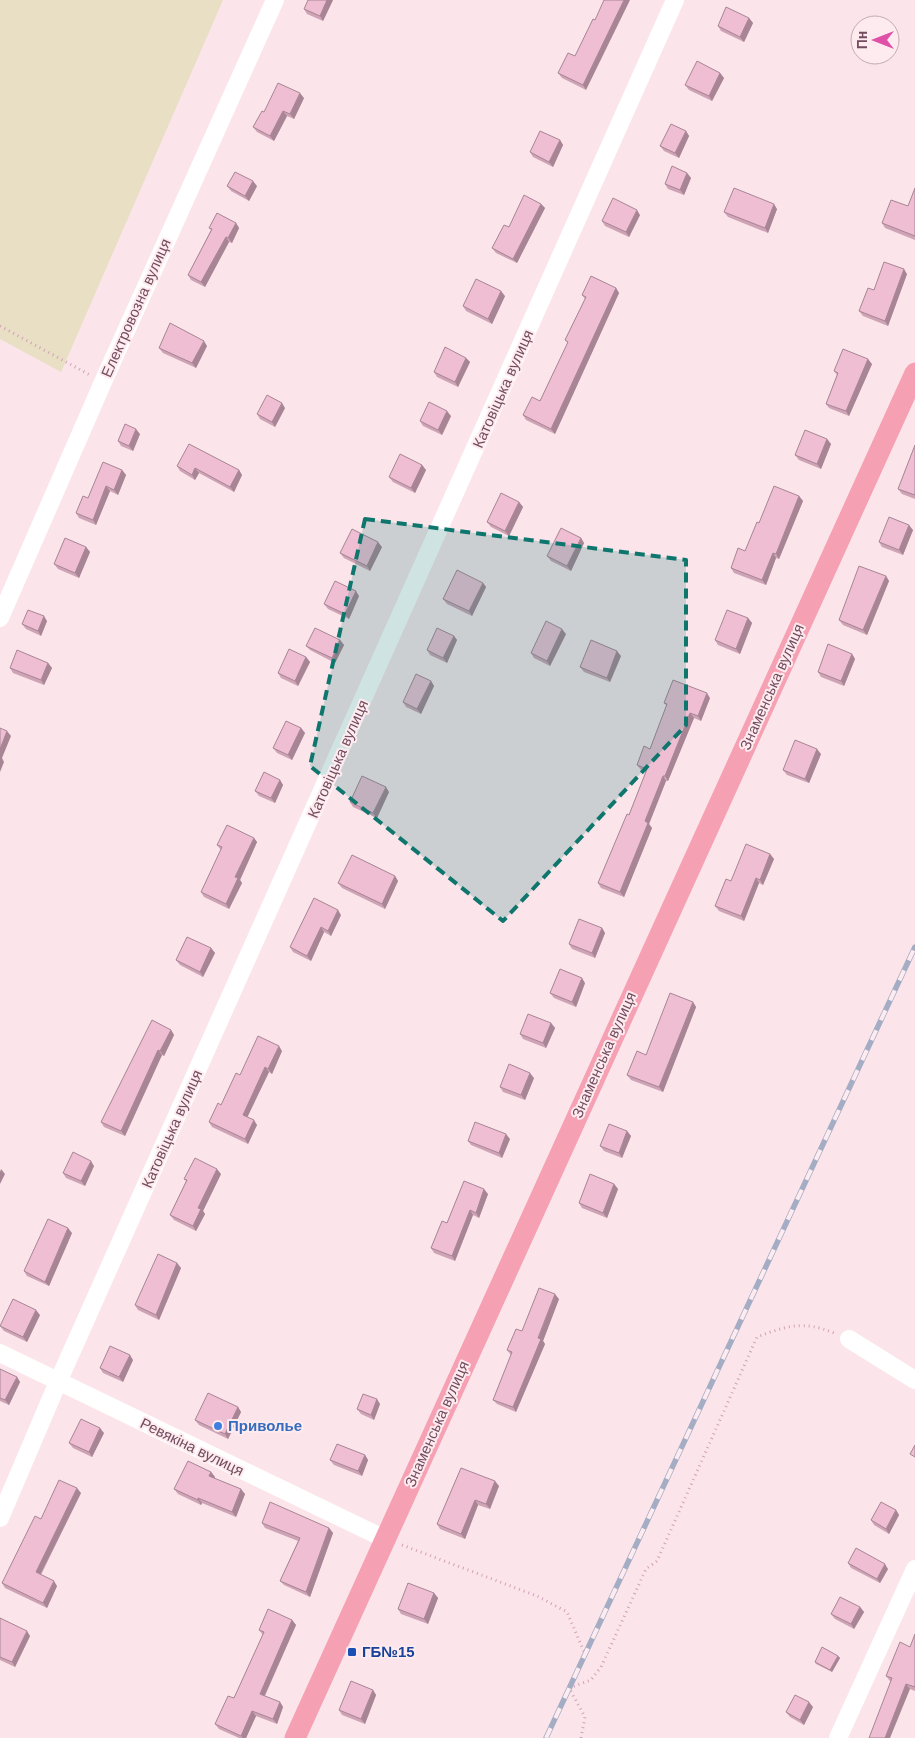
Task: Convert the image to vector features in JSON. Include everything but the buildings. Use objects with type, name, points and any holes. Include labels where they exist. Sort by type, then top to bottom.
[{"type":"main road","name":"Знаменська вулиця","points":[[295,1738],[915,373]]},
{"type":"street","name":"Електровозна вулиця","points":[[0,618],[103,382],[275,0]]},
{"type":"street","name":"Катовіцька вулиця","points":[[0,1518],[58,1382],[675,0]]},
{"type":"street","points":[[849,1340],[915,1380]]},
{"type":"street","name":"Ревякіна вулиця","points":[[0,1353],[385,1539]]},
{"type":"street","points":[[838,1738],[915,1569]]},
{"type":"path","points":[[0,326],[103,382]]},
{"type":"path","points":[[570,1688],[591,1680],[601,1668],[646,1569],[657,1561],[757,1337],[792,1324],[825,1329],[849,1340]]},
{"type":"path","points":[[385,1539],[537,1596],[566,1612],[584,1654],[570,1688],[584,1717],[581,1738]]},
{"type":"highlighted area","points":[[365,519],[686,560],[686,725],[503,921],[310,766]]},
{"type":"shaded area","points":[[0,0],[223,0],[61,372],[0,339]]},
{"type":"railway","points":[[546,1738],[915,947]]},
{"type":"place","name":"Приволье","points":[[218,1426]]},
{"type":"place","name":"ГБ№15","points":[[352,1652]]}]
